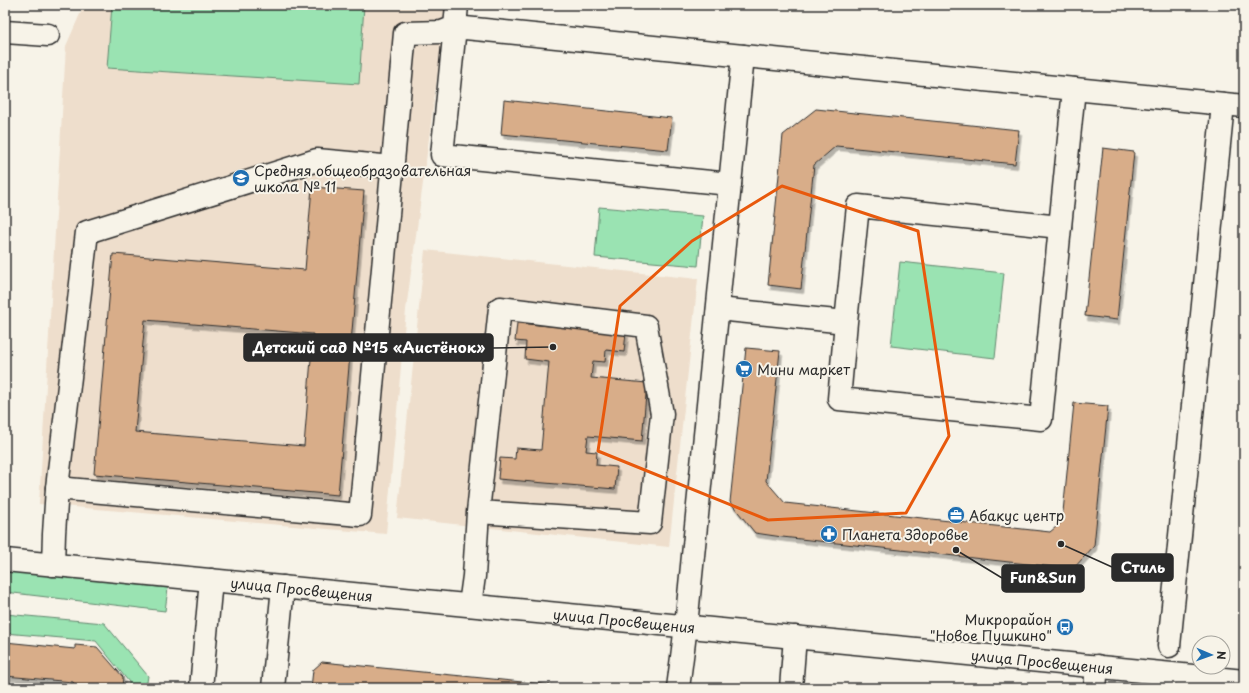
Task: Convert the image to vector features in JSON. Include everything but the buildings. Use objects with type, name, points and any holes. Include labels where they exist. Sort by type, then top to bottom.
[{"type":"street","points":[[457,5],[442,155],[730,184]]},
{"type":"street","points":[[58,488],[360,515],[405,33],[442,32],[455,27],[1234,105],[1168,646]]},
{"type":"street","points":[[5,32],[48,35]]},
{"type":"street","points":[[678,688],[686,626],[743,56]]},
{"type":"street","points":[[1060,227],[858,206],[839,399],[1041,419],[1074,89]]},
{"type":"street","points":[[53,565],[58,488],[87,232],[317,160],[392,166]]},
{"type":"street","points":[[470,605],[474,576],[478,512],[500,308],[646,326],[662,414],[650,523],[478,512]]},
{"type":"street","points":[[718,309],[846,322]]},
{"type":"street","name":"улица Просвещения","points":[[5,560],[1097,666],[1170,681],[1244,681]]},
{"type":"street","points":[[201,688],[212,580]]},
{"type":"street","points":[[273,688],[283,587]]},
{"type":"street","points":[[791,688],[795,637]]},
{"type":"street","points":[[1095,688],[1097,666]]},
{"type":"highlighted area","points":[[782,186],[918,231],[949,436],[906,513],[768,520],[598,451],[620,306],[692,241]]},
{"type":"shaded area","name":"Средняя общеобразовательная школа № 11","points":[[84,5],[440,5],[446,11],[406,310],[386,534],[39,504],[66,46]]},
{"type":"shaded area","points":[[425,250],[698,279],[669,547],[397,518]]},
{"type":"green space","points":[[112,5],[364,5],[359,84],[107,68]]},
{"type":"green space","points":[[599,207],[703,216],[698,266],[595,257]]},
{"type":"green space","points":[[900,262],[1004,273],[995,358],[891,346]]},
{"type":"green space","points":[[5,571],[168,588],[165,611],[5,592]]},
{"type":"green space","points":[[5,614],[104,623],[148,676],[146,688],[129,688],[129,682],[96,641],[5,633]]},
{"type":"place","name":"Средняя общеобразовательная школа № 11","points":[[241,178]]},
{"type":"place","name":"Детский сад №15 «Аистёнок»","points":[[553,347]]},
{"type":"place","name":"Мини маркет","points":[[744,369]]},
{"type":"place","name":"Абакус центр","points":[[956,515]]},
{"type":"place","name":"Планета Здоровье","points":[[829,534]]},
{"type":"place","name":"Стиль","points":[[1061,544]]},
{"type":"place","name":"Fun&Sun","points":[[956,550]]},
{"type":"place","name":"Микрорайон \"Новое Пушкино\"","points":[[1065,627]]}]
